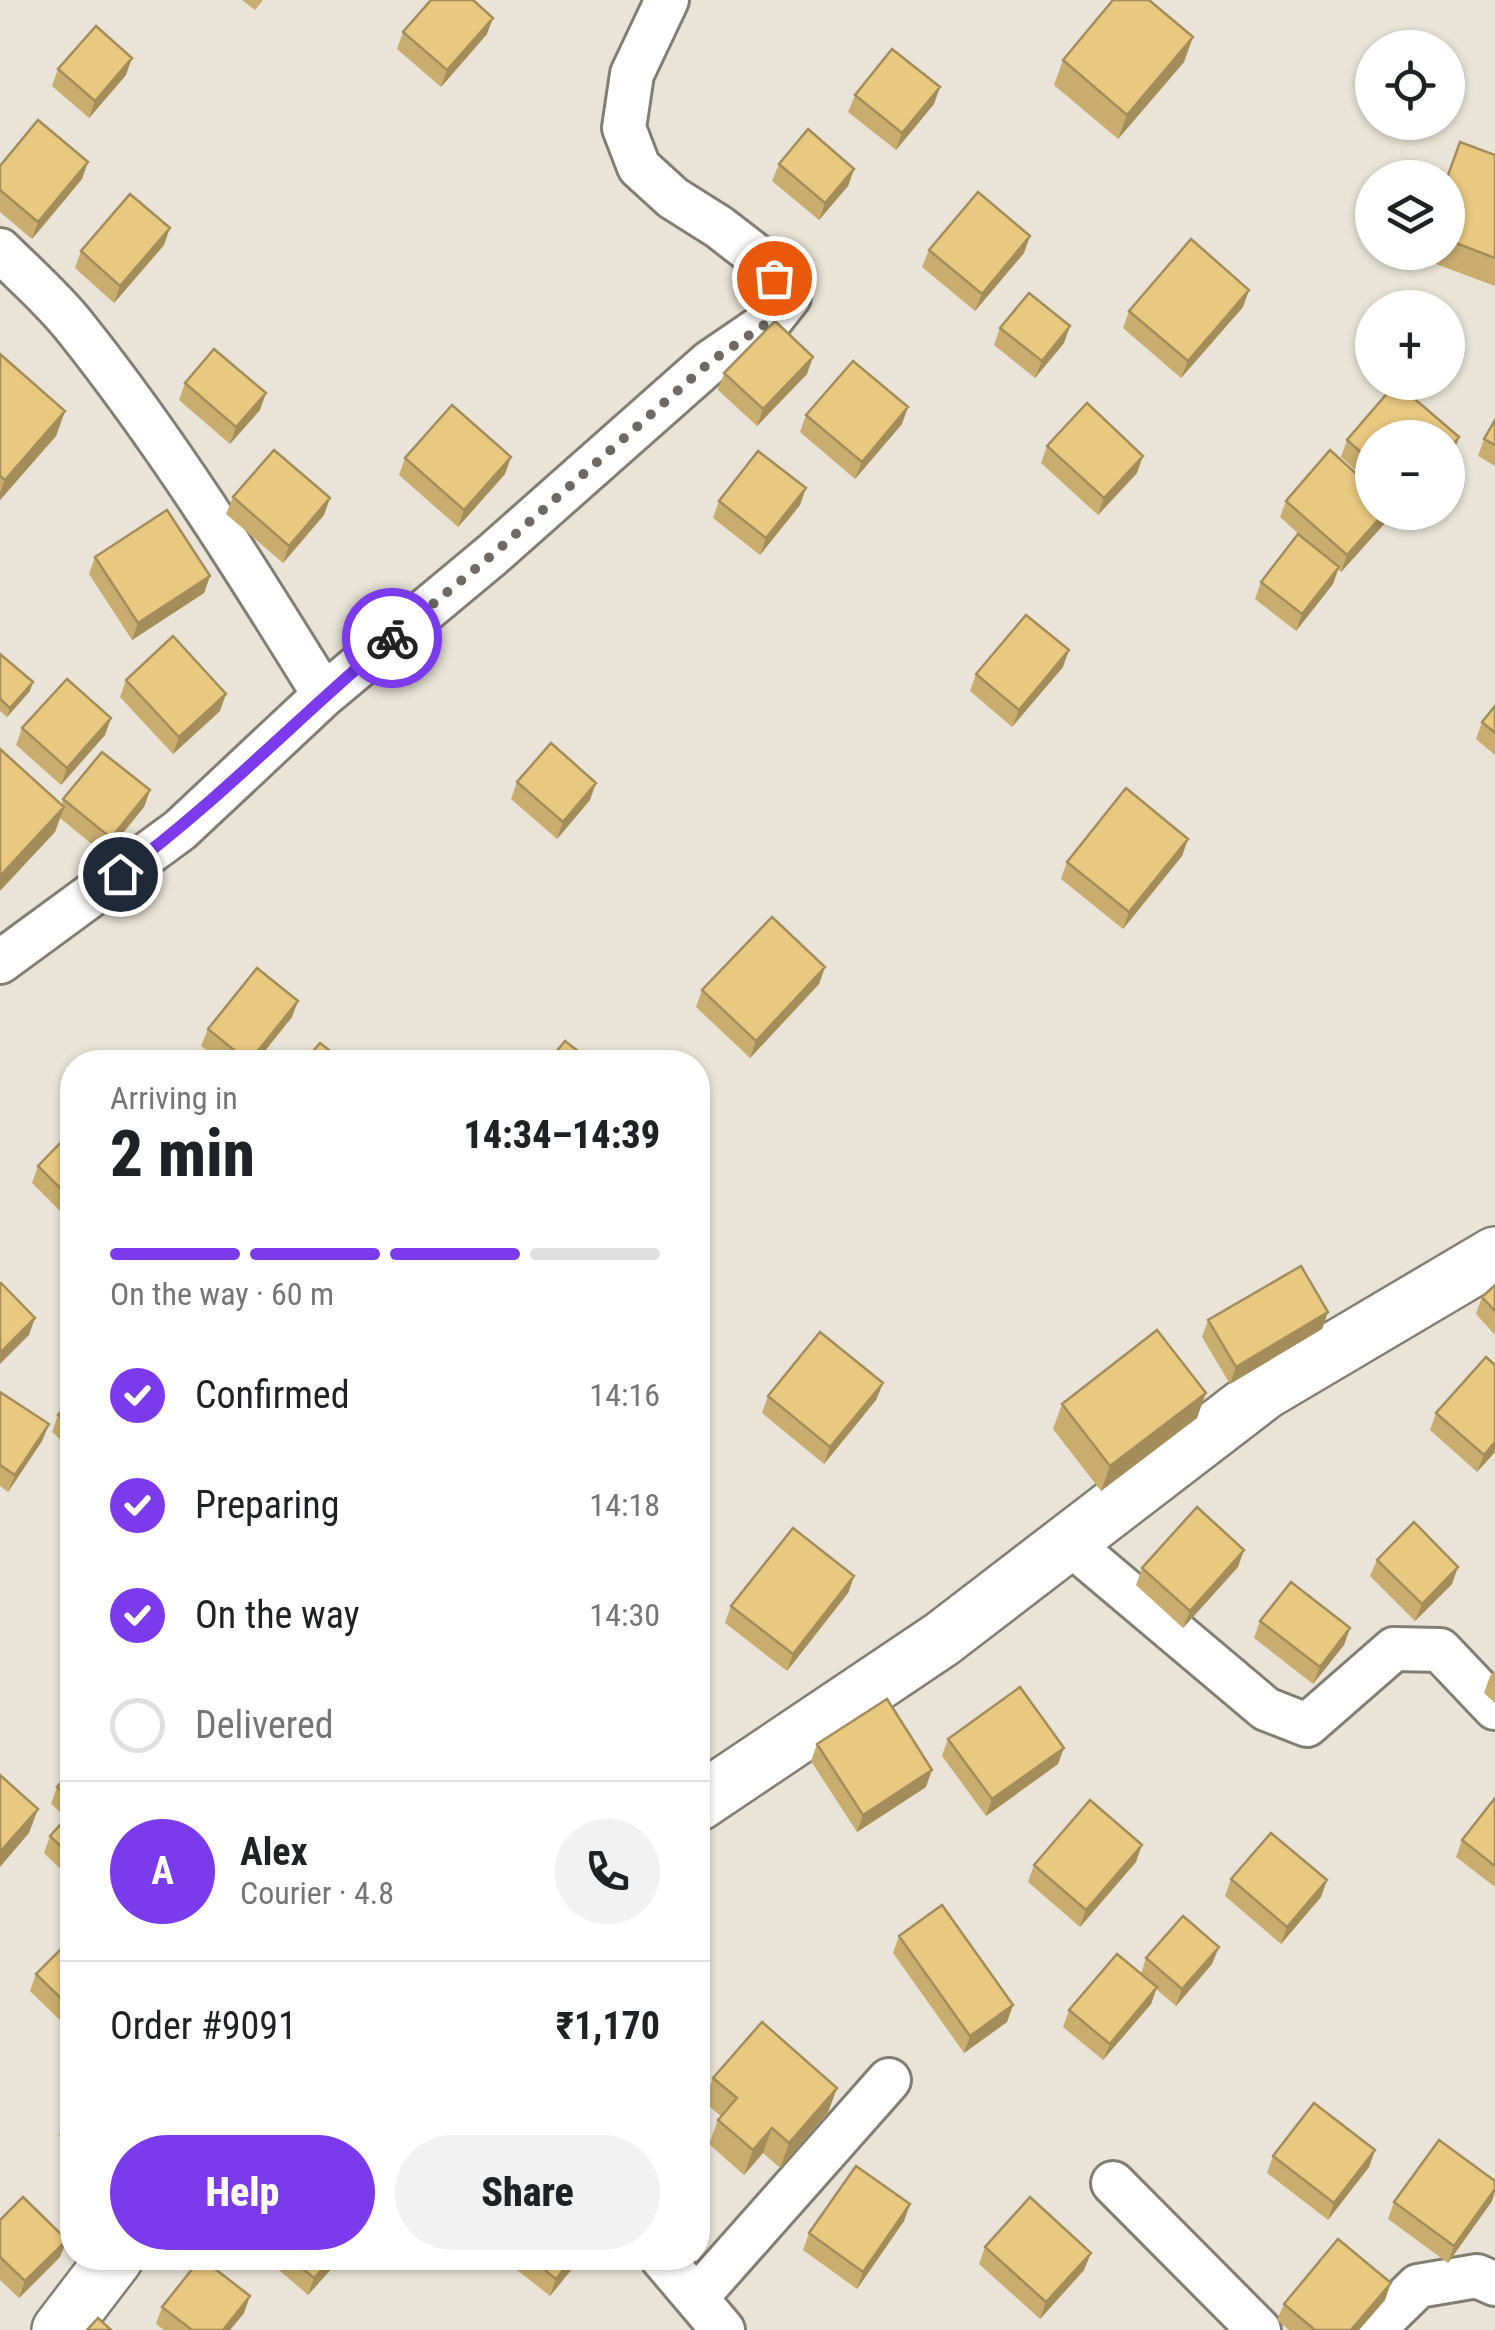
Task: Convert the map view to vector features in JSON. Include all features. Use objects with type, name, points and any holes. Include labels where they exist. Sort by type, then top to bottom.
[{"type":"main road","points":[[710,1795],[942,1639],[1266,1390],[1495,1255]]},
{"type":"main road","points":[[60,2330],[106,2270]]},
{"type":"street","points":[[0,962],[180,830],[324,695],[492,555],[710,362],[770,321],[789,297],[759,258],[673,198],[639,167],[624,128],[632,74],[668,0]]},
{"type":"street","points":[[0,250],[72,323],[139,412],[239,558],[324,695]]},
{"type":"street","points":[[1068,1542],[1266,1709],[1307,1724],[1394,1649],[1440,1650],[1495,1708]]},
{"type":"street","points":[[696,2298],[889,2080]]},
{"type":"street","points":[[1113,2183],[1259,2330]]},
{"type":"street","points":[[672,2270],[724,2330]]},
{"type":"street","points":[[1373,2330],[1418,2286],[1477,2276],[1495,2284]]},
{"type":"building","points":[[431,0],[473,0],[493,18],[447,70],[403,32]]},
{"type":"building","points":[[1113,0],[1149,0],[1193,37],[1127,115],[1063,60]]},
{"type":"building","points":[[96,26],[132,58],[95,101],[58,69]]},
{"type":"building","points":[[892,49],[940,87],[902,133],[855,95]]},
{"type":"building","points":[[38,120],[88,162],[38,222],[0,190],[0,166]]},
{"type":"building","points":[[808,129],[854,169],[825,203],[779,164]]},
{"type":"building","points":[[1460,142],[1495,155],[1495,258],[1465,247],[1465,160],[1454,160]]},
{"type":"building","points":[[978,192],[1030,236],[982,294],[929,250]]},
{"type":"building","points":[[130,194],[170,228],[120,286],[81,251]]},
{"type":"building","points":[[1191,239],[1249,290],[1188,361],[1129,311]]},
{"type":"building","points":[[1029,293],[1070,326],[1042,361],[1000,328]]},
{"type":"building","points":[[775,321],[813,357],[763,409],[724,373]]},
{"type":"building","points":[[214,349],[266,393],[236,427],[185,383]]},
{"type":"building","points":[[0,354],[65,411],[5,480],[0,476]]},
{"type":"building","points":[[853,361],[908,407],[862,462],[806,415]]},
{"type":"building","points":[[1381,400],[1416,400],[1439,420],[1364,420]]},
{"type":"building","points":[[1087,403],[1143,456],[1104,498],[1047,446]]},
{"type":"building","points":[[452,405],[511,457],[464,510],[405,458]]},
{"type":"building","points":[[1495,420],[1495,445],[1484,439]]},
{"type":"building","points":[[1355,431],[1355,447],[1347,440]]},
{"type":"building","points":[[274,450],[330,498],[289,546],[233,497]]},
{"type":"building","points":[[1330,450],[1355,473],[1355,530],[1369,530],[1347,555],[1286,501]]},
{"type":"building","points":[[758,451],[806,488],[766,538],[719,501]]},
{"type":"building","points":[[167,510],[210,576],[138,623],[95,557]]},
{"type":"building","points":[[1298,534],[1339,567],[1302,614],[1261,582]]},
{"type":"building","points":[[1026,615],[1069,650],[1019,710],[976,674]]},
{"type":"building","points":[[173,636],[226,694],[179,737],[126,680]]},
{"type":"building","points":[[0,654],[33,682],[10,708],[0,699]]},
{"type":"building","points":[[67,679],[111,718],[67,768],[22,728]]},
{"type":"building","points":[[1495,706],[1495,733],[1482,722]]},
{"type":"building","points":[[551,743],[596,783],[563,822],[517,782]]},
{"type":"building","points":[[0,749],[64,807],[0,876]]},
{"type":"building","points":[[102,752],[150,790],[111,838],[63,799]]},
{"type":"building","points":[[1126,788],[1188,839],[1129,912],[1067,862]]},
{"type":"building","points":[[772,917],[825,967],[756,1041],[702,990]]},
{"type":"building","points":[[257,968],[298,1001],[259,1050],[234,1050],[208,1029]]},
{"type":"building","points":[[565,1041],[577,1050],[558,1050]]},
{"type":"building","points":[[60,1143],[60,1188],[38,1166]]},
{"type":"building","points":[[1301,1266],[1328,1312],[1236,1367],[1208,1320]]},
{"type":"building","points":[[0,1284],[35,1318],[0,1353]]},
{"type":"building","points":[[1495,1285],[1495,1311],[1482,1297]]},
{"type":"building","points":[[1157,1330],[1206,1393],[1110,1466],[1062,1404]]},
{"type":"building","points":[[820,1332],[883,1383],[830,1447],[768,1396]]},
{"type":"building","points":[[1486,1357],[1495,1365],[1495,1442],[1484,1455],[1436,1413]]},
{"type":"building","points":[[0,1392],[49,1424],[15,1475],[0,1465]]},
{"type":"building","points":[[1197,1507],[1244,1550],[1190,1611],[1142,1568]]},
{"type":"building","points":[[1414,1522],[1458,1567],[1422,1604],[1377,1560]]},
{"type":"building","points":[[793,1528],[854,1576],[793,1654],[731,1606]]},
{"type":"building","points":[[1291,1582],[1350,1628],[1320,1667],[1260,1621]]},
{"type":"building","points":[[1020,1687],[1064,1748],[992,1799],[948,1739]]},
{"type":"building","points":[[887,1699],[932,1770],[863,1815],[817,1744]]},
{"type":"building","points":[[0,1775],[38,1809],[0,1852]]},
{"type":"building","points":[[1495,1798],[1495,1866],[1462,1840]]},
{"type":"building","points":[[1090,1800],[1142,1845],[1086,1910],[1034,1865]]},
{"type":"building","points":[[60,1825],[60,1846],[50,1836]]},
{"type":"building","points":[[1271,1833],[1327,1880],[1287,1927],[1231,1879]]},
{"type":"building","points":[[942,1905],[1013,2005],[970,2036],[899,1936]]},
{"type":"building","points":[[1183,1916],[1219,1947],[1182,1989],[1146,1958]]},
{"type":"building","points":[[60,1950],[60,1997],[36,1974]]},
{"type":"building","points":[[1117,1954],[1157,1987],[1110,2044],[1069,2010]]},
{"type":"building","points":[[762,2022],[837,2088],[789,2143],[772,2128],[753,2150],[718,2120],[737,2098],[713,2078]]},
{"type":"building","points":[[1314,2103],[1375,2150],[1334,2203],[1273,2156]]},
{"type":"building","points":[[1439,2140],[1495,2181],[1495,2189],[1454,2246],[1394,2202]]},
{"type":"building","points":[[856,2166],[910,2204],[863,2272],[809,2233]]},
{"type":"building","points":[[23,2197],[60,2233],[60,2247],[25,2281],[0,2257],[0,2220]]},
{"type":"building","points":[[1030,2197],[1091,2253],[1046,2302],[985,2247]]},
{"type":"building","points":[[1338,2239],[1391,2283],[1351,2330],[1315,2330],[1284,2304]]},
{"type":"building","points":[[191,2270],[216,2270],[250,2296],[223,2330],[192,2330],[162,2307]]},
{"type":"building","points":[[304,2270],[322,2270],[314,2278]]},
{"type":"building","points":[[545,2270],[563,2270],[556,2279]]},
{"type":"building","points":[[98,2318],[111,2330],[87,2330]]},
{"type":"way so far","points":[[392,638],[710,362],[770,321],[789,297],[774,278]]},
{"type":"route","points":[[120,874],[180,830],[324,695],[392,638]]}]
